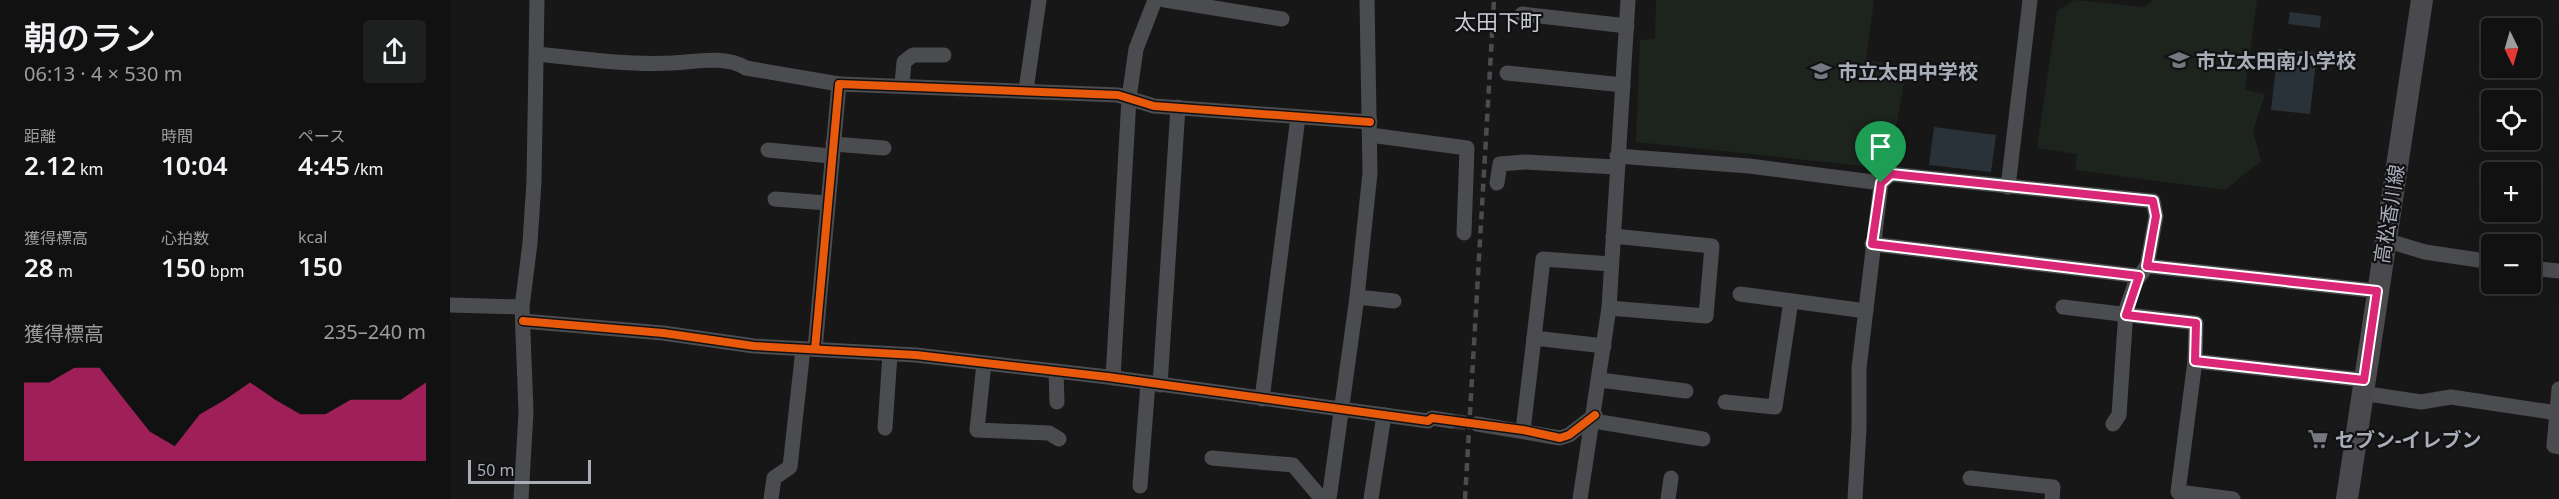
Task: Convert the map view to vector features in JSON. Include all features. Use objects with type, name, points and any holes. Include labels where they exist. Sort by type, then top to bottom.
[{"type":"main road","name":"高松香川線","points":[[2347,499],[2422,0]]},
{"type":"street","points":[[521,499],[526,411],[522,314],[531,243],[537,0]]},
{"type":"street","points":[[1026,90],[1039,0]]},
{"type":"street","points":[[1113,378],[1129,98],[1136,49],[1155,0]]},
{"type":"street","points":[[1166,0],[1282,19]]},
{"type":"street","points":[[1329,499],[1357,297],[1370,173],[1367,0]]},
{"type":"street","points":[[1580,499],[1600,380],[1609,308],[1628,0]]},
{"type":"street","points":[[2008,187],[2030,0]]},
{"type":"street","points":[[1522,14],[1627,26]]},
{"type":"street","points":[[537,54],[598,60],[672,63],[699,60],[739,63],[746,68],[838,84],[1118,94],[1154,106],[1298,117],[1370,128],[1467,148],[1464,233]]},
{"type":"street","points":[[902,86],[904,62],[913,55],[944,55]]},
{"type":"street","points":[[1506,73],[1623,85]]},
{"type":"street","points":[[771,499],[774,478],[790,467],[809,349],[838,84]]},
{"type":"street","points":[[1140,486],[1154,384],[1178,107]]},
{"type":"street","points":[[1262,399],[1298,117]]},
{"type":"street","points":[[768,150],[884,148]]},
{"type":"street","points":[[1497,183],[1500,164],[1617,162],[1749,166],[1881,183]]},
{"type":"street","points":[[1855,499],[1859,429],[1859,368],[1872,244],[1881,183],[1891,174],[2153,201],[2156,216],[2143,271],[2126,315],[2120,415],[2113,424]]},
{"type":"street","points":[[775,199],[826,203]]},
{"type":"street","points":[[1609,308],[1706,316],[1712,246],[1613,236]]},
{"type":"street","points":[[2385,240],[2425,252],[2481,260]]},
{"type":"street","points":[[1872,244],[2377,291]]},
{"type":"street","points":[[1523,430],[1543,259],[1611,264]]},
{"type":"street","points":[[2541,269],[2559,271]]},
{"type":"street","points":[[1740,294],[1866,311]]},
{"type":"street","points":[[1357,297],[1394,301]]},
{"type":"street","points":[[1725,402],[1775,407],[1791,301]]},
{"type":"street","points":[[450,305],[754,346],[890,354],[984,363],[1113,378],[1428,421],[1432,418],[1451,421]]},
{"type":"street","points":[[2063,307],[2196,323],[2195,361],[2178,492],[2233,499]]},
{"type":"street","points":[[1534,338],[1604,346]]},
{"type":"street","points":[[885,428],[890,354]]},
{"type":"street","points":[[2195,361],[2363,386],[2421,402],[2451,397],[2557,413]]},
{"type":"street","points":[[984,363],[977,430],[1049,433],[1059,439]]},
{"type":"street","points":[[1056,371],[1057,402]]},
{"type":"street","points":[[1600,380],[1686,391]]},
{"type":"street","points":[[2559,388],[2554,446],[2559,447]]},
{"type":"street","points":[[1371,499],[1384,415]]},
{"type":"street","points":[[1477,424],[1560,438],[1569,435],[1594,418],[1703,439]]},
{"type":"street","points":[[1212,458],[1293,465],[1322,499]]},
{"type":"street","points":[[1668,499],[1671,478]]},
{"type":"street","points":[[1970,478],[2053,487],[2052,499]]},
{"type":"shaded area","name":"市立太田中学校","points":[[1656,0],[1874,0],[1866,60],[1907,66],[1890,161],[1872,167],[1636,142],[1640,40],[1655,39]]},
{"type":"shaded area","name":"市立太田南小学校","points":[[2075,0],[2144,7],[2153,0],[2257,0],[2245,90],[2265,94],[2253,131],[2261,161],[2225,190],[2075,170],[2077,154],[2037,148],[2057,11]]},
{"type":"shaded area","points":[[2290,12],[2321,16],[2320,28],[2288,24]]},
{"type":"shaded area","points":[[2278,49],[2317,53],[2310,114],[2271,110]]},
{"type":"shaded area","points":[[1934,127],[1996,135],[1991,172],[1929,165]]},
{"type":"tunnel","points":[[1451,421],[1477,424]]},
{"type":"railway","points":[[1465,499],[1494,0]]},
{"type":"cycle path","points":[[815,349],[839,84],[1118,95],[1154,106],[1370,122]]},
{"type":"cycle path","points":[[523,321],[663,333],[754,346],[916,355],[1108,377],[1428,421],[1432,418],[1523,430],[1560,438],[1569,435],[1595,415]]},
{"type":"place","name":"市立太田南小学校","points":[[2179,60]]},
{"type":"place","name":"市立太田中学校","points":[[1821,71]]},
{"type":"place","name":"セブン-イレブン","points":[[2318,439]]},
{"type":"district","name":"太田下町","points":[[1498,21]]},
{"type":"route","points":[[1891,174],[2153,201],[2156,216],[2147,266],[2377,291],[2364,380],[2195,361],[2196,323],[2126,315],[2139,276],[1872,244],[1881,183],[1891,174]]}]
